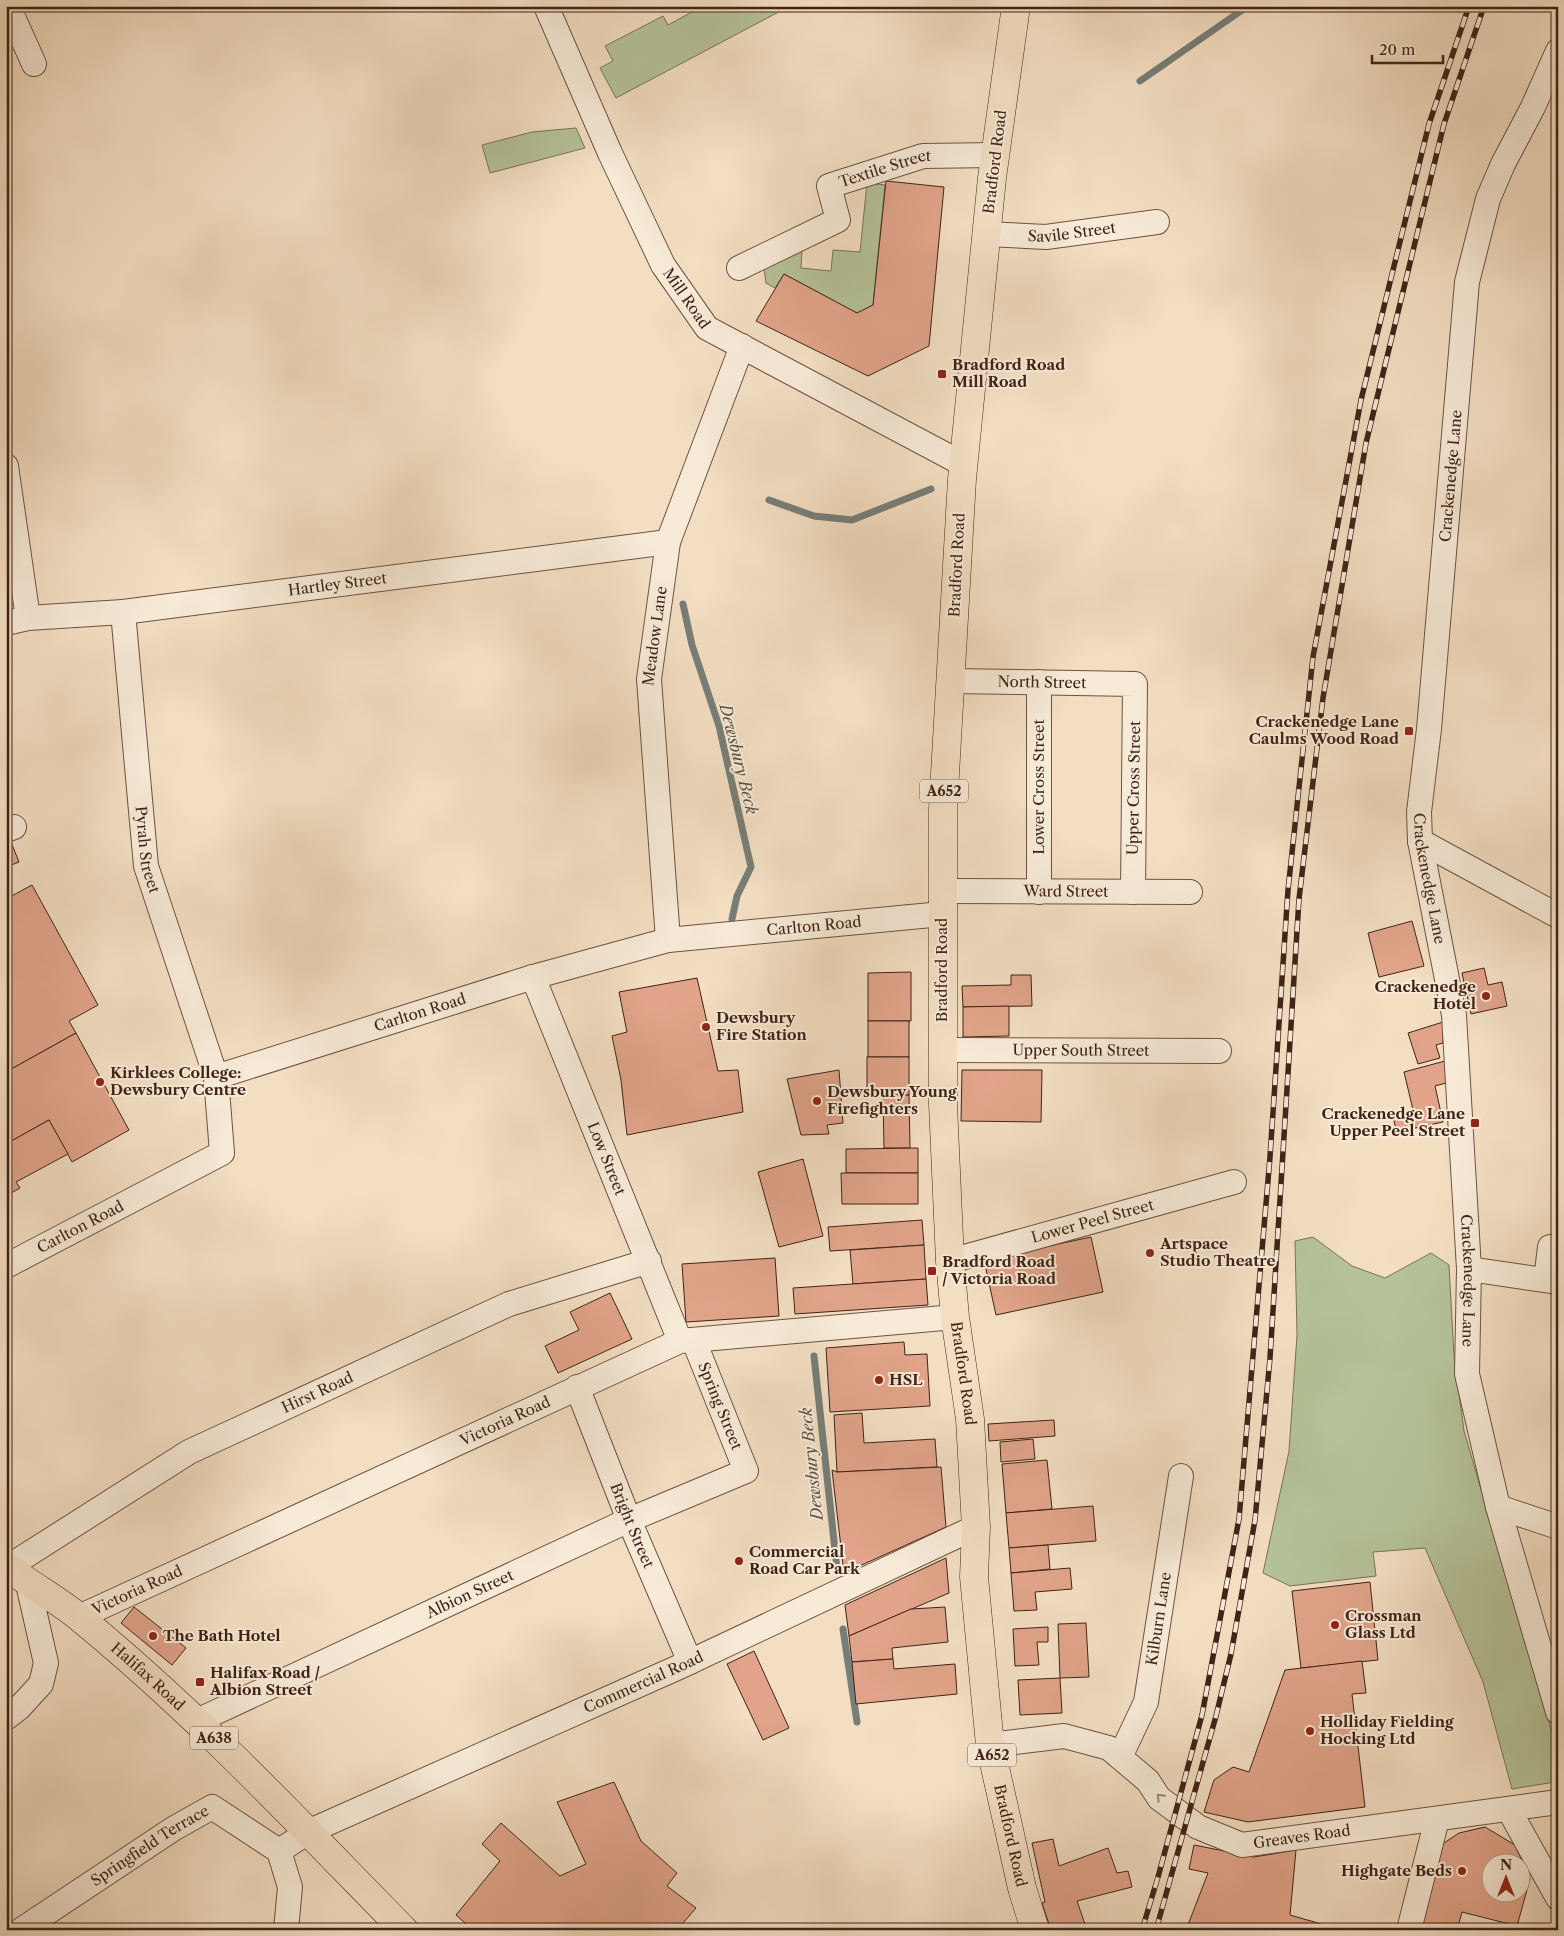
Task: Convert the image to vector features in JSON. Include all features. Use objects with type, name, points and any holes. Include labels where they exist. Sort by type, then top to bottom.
[{"type":"main road","name":"Bradford Road","points":[[1016,6],[995,155],[963,464],[943,809],[943,1104],[950,1261],[955,1316],[970,1419],[976,1527],[974,1577],[990,1745],[1022,1888],[1035,1930]]},
{"type":"main road","name":"Halifax Road","points":[[14,1572],[79,1616],[196,1721],[404,1930]]},
{"type":"street","points":[[8,6],[34,64]]},
{"type":"street","name":"Mill Road","points":[[546,6],[613,159],[663,265],[707,328],[963,464]]},
{"type":"street","name":"Crackenedge Lane","points":[[1558,51],[1488,199],[1467,282],[1432,690],[1419,812],[1420,841],[1454,1015],[1469,1269],[1467,1374],[1498,1508],[1558,1712]]},
{"type":"street","name":"Textile Street","points":[[739,268],[838,220],[829,186],[923,156],[995,155]]},
{"type":"street","name":"Savile Street","points":[[986,234],[1046,237],[1157,222]]},
{"type":"street","name":"Meadow Lane","points":[[668,940],[649,679],[668,542],[742,346]]},
{"type":"street","points":[[6,466],[17,621]]},
{"type":"street","name":"Hartley Street","points":[[17,621],[123,612],[668,542]]},
{"type":"street","name":"Pyrah Street","points":[[123,612],[146,866],[216,1077]]},
{"type":"street","name":"North Street","points":[[950,681],[1135,684]]},
{"type":"street","name":"Lower Cross Street","points":[[1039,682],[1039,892]]},
{"type":"street","name":"Upper Cross Street","points":[[1133,892],[1135,684]]},
{"type":"street","points":[[1420,841],[1558,916]]},
{"type":"street","name":"Ward Street","points":[[942,902],[1039,892],[1190,892]]},
{"type":"street","name":"Carlton Road","points":[[6,1266],[222,1153],[216,1077],[533,977],[668,940],[942,902]]},
{"type":"street","name":"Low Street","points":[[533,977],[649,1261],[687,1341]]},
{"type":"street","name":"Upper South Street","points":[[943,1050],[1220,1051]]},
{"type":"street","name":"Lower Peel Street","points":[[950,1261],[1234,1182]]},
{"type":"street","points":[[1469,1269],[1552,1281],[1550,1247]]},
{"type":"street","name":"Hirst Road","points":[[14,1572],[190,1452],[508,1304],[649,1261]]},
{"type":"street","name":"Victoria Road","points":[[79,1616],[577,1387],[687,1341],[955,1316]]},
{"type":"street","name":"Spring Street","points":[[687,1341],[746,1471]]},
{"type":"street","name":"Bright Street","points":[[577,1387],[629,1520],[690,1662]]},
{"type":"street","name":"Albion Street","points":[[196,1721],[629,1520],[746,1471]]},
{"type":"street","name":"Kilburn Lane","points":[[1120,1757],[1146,1702],[1181,1476]]},
{"type":"street","points":[[1498,1508],[1558,1527]]},
{"type":"street","name":"Commercial Road","points":[[308,1832],[690,1662],[976,1527]]},
{"type":"street","points":[[6,1718],[19,1708],[41,1684],[46,1663],[14,1572]]},
{"type":"street","name":"Greaves Road","points":[[990,1745],[1064,1736],[1109,1748],[1148,1781],[1158,1798],[1198,1828],[1242,1845],[1437,1820],[1558,1802]]},
{"type":"street","name":"Springfield Terrace","points":[[21,1930],[173,1829],[212,1807],[279,1851]]},
{"type":"street","points":[[1509,1810],[1558,1898]]},
{"type":"street","points":[[1409,1930],[1437,1820]]},
{"type":"street","points":[[286,1930],[290,1887],[279,1851],[308,1832]]},
{"type":"green space","points":[[703,6],[718,6],[721,11],[730,6],[790,6],[616,98],[600,68],[613,61],[605,46],[663,16],[668,25]]},
{"type":"green space","points":[[576,128],[585,148],[490,173],[482,145],[532,132]]},
{"type":"green space","points":[[867,183],[885,185],[873,305],[857,313],[784,274],[775,288],[766,283],[764,268],[802,249],[801,268],[831,271],[833,250],[860,252]]},
{"type":"green space","points":[[1313,1237],[1352,1266],[1385,1278],[1431,1253],[1449,1265],[1454,1356],[1464,1431],[1558,1753],[1555,1782],[1512,1789],[1483,1682],[1425,1548],[1373,1552],[1376,1576],[1290,1586],[1263,1573],[1289,1451],[1297,1335],[1295,1241]]},
{"type":"building","points":[[886,181],[944,187],[929,346],[868,376],[756,321],[784,274],[857,313],[873,305]]},
{"type":"building","points":[[11,842],[19,862],[6,867],[6,844]]},
{"type":"building","points":[[32,885],[98,1005],[69,1021],[76,1033],[6,1072],[6,899]]},
{"type":"building","points":[[1412,921],[1424,966],[1379,977],[1368,933]]},
{"type":"building","name":"Crackenedge Hotel","points":[[1484,968],[1488,985],[1502,982],[1507,1006],[1471,1014],[1462,973]]},
{"type":"building","points":[[911,972],[911,1021],[868,1021],[868,973]]},
{"type":"building","points":[[1011,975],[1031,975],[1032,1006],[963,1007],[962,986],[1011,985]]},
{"type":"building","points":[[697,978],[718,1071],[738,1070],[743,1112],[627,1135],[621,1080],[612,1036],[627,1032],[619,992]]},
{"type":"building","points":[[1009,1006],[1009,1036],[963,1037],[963,1007]]},
{"type":"building","points":[[868,1021],[909,1021],[909,1057],[868,1057]]},
{"type":"building","points":[[1443,1022],[1443,1043],[1436,1045],[1440,1058],[1418,1064],[1408,1033]]},
{"type":"building","points":[[76,1033],[129,1130],[72,1162],[49,1120],[6,1144],[6,1072]]},
{"type":"building","points":[[867,1057],[909,1057],[909,1095],[867,1095]]},
{"type":"building","points":[[1445,1061],[1446,1083],[1435,1086],[1443,1122],[1397,1132],[1393,1118],[1414,1114],[1404,1072]]},
{"type":"building","name":"Dewsbury Young Firefighters","points":[[839,1070],[843,1123],[827,1125],[829,1134],[801,1135],[787,1079]]},
{"type":"building","points":[[962,1070],[1042,1070],[1041,1122],[961,1121]]},
{"type":"building","points":[[883,1095],[909,1095],[910,1148],[884,1148]]},
{"type":"building","points":[[49,1120],[68,1154],[16,1182],[20,1188],[6,1196],[6,1144]]},
{"type":"building","points":[[918,1148],[918,1173],[846,1173],[846,1149]]},
{"type":"building","points":[[803,1159],[823,1236],[779,1247],[758,1172]]},
{"type":"building","points":[[841,1173],[918,1173],[918,1204],[842,1204]]},
{"type":"building","points":[[922,1220],[924,1245],[830,1251],[828,1227]]},
{"type":"building","points":[[1091,1237],[1103,1292],[996,1315],[984,1260]]},
{"type":"building","points":[[924,1245],[926,1279],[853,1284],[850,1250]]},
{"type":"building","points":[[775,1258],[779,1316],[686,1322],[682,1264]]},
{"type":"building","points":[[926,1279],[928,1305],[795,1314],[793,1288]]},
{"type":"building","points":[[610,1293],[632,1339],[558,1373],[545,1346],[579,1330],[570,1312]]},
{"type":"building","name":"HSL","points":[[904,1342],[905,1355],[927,1354],[930,1406],[830,1412],[826,1348]]},
{"type":"building","points":[[862,1413],[864,1443],[935,1439],[937,1467],[837,1472],[834,1415]]},
{"type":"building","points":[[1054,1420],[1055,1436],[989,1441],[988,1424]]},
{"type":"building","points":[[1033,1439],[1035,1459],[1001,1462],[1000,1442]]},
{"type":"building","points":[[1047,1460],[1052,1509],[1006,1513],[1002,1464]]},
{"type":"building","points":[[941,1467],[946,1527],[844,1573],[832,1470],[837,1472]]},
{"type":"building","points":[[1093,1506],[1096,1541],[1009,1548],[1006,1513]]},
{"type":"building","points":[[1048,1545],[1050,1569],[1011,1573],[1009,1548]]},
{"type":"building","points":[[946,1558],[949,1593],[849,1636],[845,1605]]},
{"type":"building","points":[[1070,1568],[1072,1589],[1035,1592],[1037,1610],[1014,1611],[1011,1573]]},
{"type":"building","name":"Crossman Glass Ltd","points":[[1370,1582],[1378,1660],[1301,1668],[1292,1591]]},
{"type":"building","name":"The Bath Hotel","points":[[134,1607],[186,1648],[172,1665],[121,1623]]},
{"type":"building","points":[[945,1607],[948,1642],[892,1648],[893,1659],[852,1662],[849,1636],[911,1609]]},
{"type":"building","points":[[1086,1623],[1089,1677],[1060,1678],[1058,1624]]},
{"type":"building","points":[[1048,1627],[1048,1642],[1037,1642],[1039,1665],[1015,1666],[1013,1629]]},
{"type":"building","points":[[754,1651],[789,1728],[763,1740],[727,1664]]},
{"type":"building","points":[[893,1659],[894,1669],[955,1664],[957,1694],[856,1704],[852,1662]]},
{"type":"building","name":"Holliday Fielding Hocking Ltd","points":[[1362,1661],[1366,1693],[1352,1694],[1365,1807],[1248,1822],[1204,1812],[1214,1780],[1233,1767],[1249,1772],[1285,1670]]},
{"type":"building","points":[[1060,1678],[1062,1713],[1020,1715],[1018,1680]]},
{"type":"building","points":[[614,1782],[641,1841],[677,1873],[667,1886],[696,1908],[677,1930],[473,1930],[456,1915],[500,1861],[482,1844],[501,1823],[560,1876],[586,1864],[557,1802]]},
{"type":"building","name":"Highgate Beds","points":[[1485,1827],[1515,1845],[1519,1854],[1482,1854],[1482,1904],[1523,1904],[1517,1926],[1462,1912],[1457,1930],[1416,1930],[1441,1845],[1459,1833]]},
{"type":"building","points":[[1053,1839],[1059,1866],[1108,1848],[1117,1873],[1128,1871],[1132,1887],[1077,1901],[1087,1930],[1051,1930],[1042,1903],[1045,1902],[1032,1843]]},
{"type":"building","points":[[1194,1845],[1254,1857],[1296,1850],[1290,1915],[1342,1930],[1186,1930],[1208,1873],[1189,1869]]},
{"type":"waterway","points":[[1140,81],[1248,6]]},
{"type":"waterway","name":"Dewsbury Beck","points":[[769,500],[814,516],[852,520],[931,489]]},
{"type":"waterway","name":"Dewsbury Beck","points":[[683,604],[692,645],[719,726],[751,867],[737,896],[732,919]]},
{"type":"waterway","name":"Dewsbury Beck","points":[[814,1356],[837,1569]]},
{"type":"waterway","name":"Dewsbury Beck","points":[[843,1629],[857,1722]]},
{"type":"railway","points":[[1142,1930],[1202,1715],[1239,1519],[1270,1157],[1288,890],[1313,657],[1361,400],[1429,124],[1469,6]]},
{"type":"railway","points":[[1156,1930],[1216,1716],[1231,1654],[1255,1520],[1270,1358],[1299,899],[1323,698],[1366,443],[1444,124],[1484,6]]},
{"type":"place","name":"Bradford Road Mill Road","points":[[942,374]]},
{"type":"place","name":"Crackenedge Lane Caulms Wood Road","points":[[1409,731]]},
{"type":"place","name":"Crackenedge Hotel","points":[[1486,996]]},
{"type":"place","name":"Dewsbury Fire Station","points":[[706,1027]]},
{"type":"place","name":"Kirklees College: Dewsbury Centre","points":[[100,1082]]},
{"type":"place","name":"Dewsbury Young Firefighters","points":[[817,1101]]},
{"type":"place","name":"Crackenedge Lane Upper Peel Street","points":[[1475,1123]]},
{"type":"place","name":"Artspace Studio Theatre","points":[[1150,1253]]},
{"type":"place","name":"Bradford Road / Victoria Road","points":[[932,1271]]},
{"type":"place","name":"HSL","points":[[879,1380]]},
{"type":"place","name":"Commercial Road Car Park","points":[[739,1561]]},
{"type":"place","name":"Crossman Glass Ltd","points":[[1335,1625]]},
{"type":"place","name":"The Bath Hotel","points":[[153,1636]]},
{"type":"place","name":"Halifax Road / Albion Street","points":[[200,1682]]},
{"type":"place","name":"Holliday Fielding Hocking Ltd","points":[[1310,1731]]},
{"type":"place","name":"Highgate Beds","points":[[1462,1871]]}]
